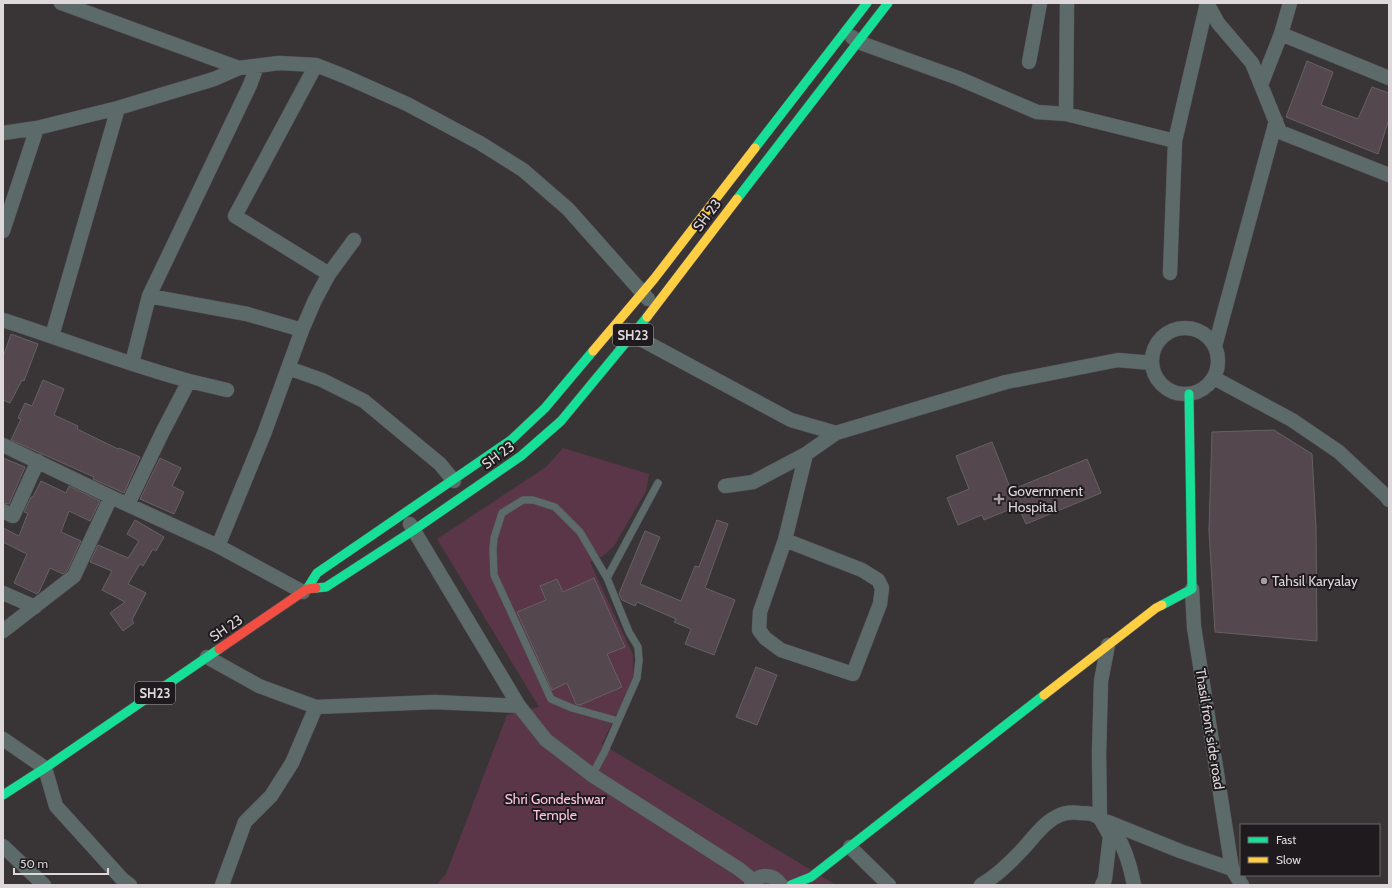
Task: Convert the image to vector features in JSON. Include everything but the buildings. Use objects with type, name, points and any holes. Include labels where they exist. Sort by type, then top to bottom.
[{"type":"main road","points":[[305,591],[317,573],[454,481],[511,440],[545,408],[642,293],[733,178],[867,3]]},
{"type":"main road","name":"SH 23","points":[[3,795],[305,591],[326,587],[414,530],[521,456],[561,420],[633,335],[888,3]]},
{"type":"main road","points":[[733,178],[745,189]]},
{"type":"main road","points":[[791,885],[811,877],[1156,608],[1192,589],[1189,394]]},
{"type":"main road","points":[[481,461],[492,477]]},
{"type":"main road","points":[[346,554],[354,568]]},
{"type":"street","points":[[60,3],[240,68]]},
{"type":"street","points":[[1029,62],[1040,3]]},
{"type":"street","points":[[1066,114],[1067,3]]},
{"type":"street","points":[[1207,3],[1218,23],[1252,63],[1280,132],[1389,175]]},
{"type":"street","points":[[1170,273],[1175,141],[1207,3]]},
{"type":"street","points":[[1261,85],[1281,34],[1290,3]]},
{"type":"street","points":[[846,32],[858,42],[958,78],[1037,112],[1066,114],[1175,141]]},
{"type":"street","points":[[1281,34],[1389,78]]},
{"type":"street","points":[[3,133],[37,128],[118,108],[214,80],[240,68],[279,63],[316,65],[407,104],[480,142],[523,170],[568,210],[610,255],[642,293],[656,306]]},
{"type":"street","points":[[316,65],[235,216],[329,274]]},
{"type":"street","points":[[132,363],[149,296],[250,85],[257,66]]},
{"type":"street","points":[[52,336],[118,108]]},
{"type":"street","points":[[1214,346],[1276,122]]},
{"type":"street","points":[[3,232],[37,128]]},
{"type":"street","points":[[218,546],[264,434],[302,330],[315,300],[329,274],[354,240]]},
{"type":"street","points":[[149,296],[247,314],[302,330]]},
{"type":"street","points":[[3,320],[189,381],[227,390]]},
{"type":"street","points":[[617,322],[633,335],[791,420],[836,433]]},
{"type":"street","points":[[1188,329],[1199,331],[1208,337],[1214,346],[1218,357],[1218,368],[1214,378],[1208,386],[1189,394],[1179,394],[1169,390],[1160,383],[1152,363],[1154,352],[1159,342],[1167,334],[1177,330],[1188,329]]},
{"type":"street","points":[[725,486],[753,482],[806,454],[836,433],[1006,382],[1118,360],[1152,363]]},
{"type":"street","points":[[288,368],[322,380],[364,401],[440,464],[454,481]]},
{"type":"street","points":[[1214,378],[1292,420],[1333,448],[1388,495]]},
{"type":"street","points":[[128,504],[162,432],[189,381]]},
{"type":"street","points":[[3,445],[218,546],[305,591]]},
{"type":"street","points":[[785,540],[862,570],[878,580],[882,588],[880,604],[853,674],[781,650],[765,638],[759,630],[760,612],[785,540],[806,454]]},
{"type":"street","points":[[3,511],[13,516],[38,461]]},
{"type":"street","points":[[3,631],[74,576],[111,497]]},
{"type":"street","points":[[404,515],[518,706],[546,740],[592,775],[739,869],[752,883],[761,876],[766,876],[777,880],[781,885]]},
{"type":"street","name":"Thasil front side road","points":[[1192,589],[1194,627],[1232,869]]},
{"type":"street","points":[[3,593],[36,606]]},
{"type":"street","points":[[1102,885],[1105,879],[1110,836],[1100,818],[1099,754],[1101,681],[1108,645]]},
{"type":"street","points":[[207,657],[259,686],[316,707],[435,702],[518,706]]},
{"type":"street","points":[[222,885],[245,822],[271,796],[292,763],[316,707]]},
{"type":"street","points":[[3,739],[45,768],[56,806],[122,879],[130,885]]},
{"type":"street","points":[[981,885],[995,876],[1020,853],[1040,829],[1055,817],[1072,812],[1090,814],[1180,851],[1232,869],[1242,885]]},
{"type":"street","points":[[1100,818],[1116,833],[1130,868],[1134,885]]},
{"type":"street","points":[[3,846],[44,885]]},
{"type":"street","points":[[850,847],[889,885]]},
{"type":"lane","points":[[607,578],[658,483]]},
{"type":"lane","points":[[592,775],[618,721],[637,678],[639,660],[638,647],[629,632],[607,578],[580,532],[555,507],[533,500],[523,500],[502,513],[494,538],[494,575],[551,699],[572,708],[618,721]]},
{"type":"green space","name":"Shri Gondeshwar Temple","points":[[563,448],[649,474],[646,491],[614,546],[603,556],[590,562],[633,655],[633,680],[602,744],[836,885],[436,885],[446,874],[507,715],[539,707],[437,539],[546,467]]},
{"type":"traffic: fast","points":[[755,148],[867,3]]},
{"type":"traffic: fast","points":[[737,199],[888,3]]},
{"type":"traffic: fast","points":[[316,588],[326,587],[414,530],[521,456],[561,421],[647,317]]},
{"type":"traffic: fast","points":[[307,589],[317,573],[511,440],[545,408],[593,351]]},
{"type":"traffic: fast","points":[[1162,605],[1192,589],[1189,394]]},
{"type":"traffic: fast","points":[[3,795],[219,649]]},
{"type":"traffic: fast","points":[[791,885],[811,877],[1044,695]]},
{"type":"traffic: slow","points":[[593,351],[654,279],[755,148]]},
{"type":"traffic: slow","points":[[647,317],[737,199]]},
{"type":"traffic: slow","points":[[1044,695],[1156,608],[1162,605]]},
{"type":"traffic: jam","points":[[219,649],[307,589],[316,588]]},
{"type":"place","name":"Government Hospital","points":[[999,499]]},
{"type":"place","name":"Tahsil Karyalay","points":[[1264,581]]}]
